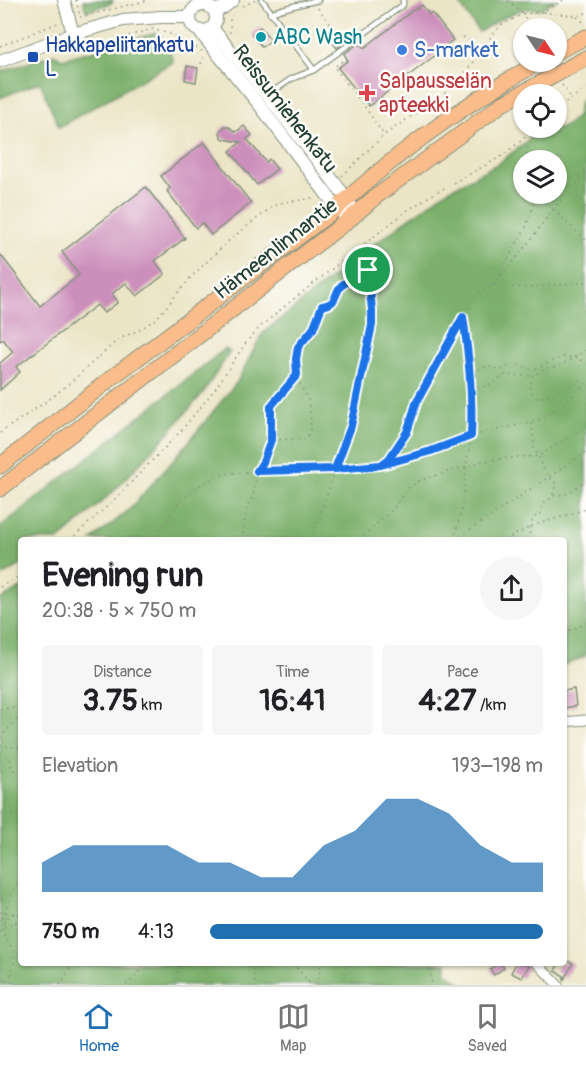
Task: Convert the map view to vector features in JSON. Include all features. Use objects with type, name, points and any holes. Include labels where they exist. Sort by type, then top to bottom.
[{"type":"main road","points":[[567,46],[586,37]]},
{"type":"main road","name":"Hämeenlinnantie","points":[[0,489],[374,198],[502,104],[586,58]]},
{"type":"main road","name":"Hämeenlinnantie","points":[[0,466],[114,376],[342,203],[433,129],[522,72]]},
{"type":"street","points":[[64,0],[73,34]]},
{"type":"street","points":[[214,11],[237,3]]},
{"type":"street","points":[[206,5],[214,11],[216,20],[212,28],[199,31],[192,26],[189,17],[197,6],[206,5]]},
{"type":"street","points":[[0,61],[73,34],[123,20],[189,17]]},
{"type":"street","name":"Reissumiehenkatu","points":[[212,28],[263,99],[324,191],[342,203]]},
{"type":"street","name":"Reissumiehenkatu","points":[[199,31],[263,99],[335,182],[345,216],[351,218]]},
{"type":"street","points":[[567,723],[586,720]]},
{"type":"street","points":[[540,966],[558,985]]},
{"type":"lane","points":[[262,0],[314,70]]},
{"type":"lane","points":[[263,99],[291,78],[314,70],[403,4],[404,0]]},
{"type":"lane","points":[[270,13],[315,1]]},
{"type":"path","points":[[76,0],[80,17],[149,0]]},
{"type":"path","points":[[237,3],[255,0]]},
{"type":"path","points":[[508,0],[525,18]]},
{"type":"path","points":[[542,12],[564,0]]},
{"type":"path","points":[[315,1],[347,46]]},
{"type":"path","points":[[335,182],[384,135],[458,84],[482,48],[501,25],[523,14],[542,12],[576,16],[586,13]]},
{"type":"path","points":[[223,41],[230,34],[232,14]]},
{"type":"path","points":[[576,16],[586,24]]},
{"type":"path","points":[[0,46],[69,20]]},
{"type":"path","points":[[59,48],[65,54],[72,53],[152,29],[173,35],[204,51],[201,64]]},
{"type":"path","points":[[463,37],[482,48]]},
{"type":"path","points":[[346,58],[334,67],[384,135]]},
{"type":"path","points":[[559,80],[572,99]]},
{"type":"path","points":[[567,102],[586,88]]},
{"type":"path","points":[[73,537],[113,501],[181,431],[215,388],[247,341],[260,327],[391,223],[428,197],[504,155],[524,138]]},
{"type":"path","points":[[381,465],[389,459],[407,432],[417,401],[477,295],[493,285],[524,249],[553,209],[586,172]]},
{"type":"path","points":[[567,180],[586,172]]},
{"type":"path","points":[[580,179],[576,195],[586,208]]},
{"type":"path","points":[[0,433],[67,386],[119,339],[156,319],[192,276],[233,237],[272,207],[284,202],[309,199],[324,191]]},
{"type":"path","points":[[493,285],[525,229],[533,204]]},
{"type":"path","points":[[547,204],[586,240]]},
{"type":"path","points":[[312,537],[351,426],[372,325],[365,245]]},
{"type":"path","points":[[271,440],[306,439],[310,432],[308,398],[297,375],[298,347],[313,329],[322,306],[336,299],[342,285],[368,270]]},
{"type":"path","points":[[493,285],[523,288],[586,282]]},
{"type":"path","points":[[456,537],[471,436],[472,391],[463,317]]},
{"type":"path","points":[[472,391],[495,382],[505,375],[532,376],[546,368],[558,367],[586,350]]},
{"type":"path","points":[[470,379],[478,370],[487,366],[500,370],[513,364],[532,370],[561,356],[578,358],[586,363]]},
{"type":"path","points":[[242,537],[247,506],[253,496],[257,471],[271,440],[271,406],[297,375]]},
{"type":"path","points":[[532,376],[530,389],[537,398],[586,379]]},
{"type":"path","points":[[156,537],[178,504],[198,486],[223,474],[381,465],[431,451],[471,436],[542,419],[566,403],[586,382]]},
{"type":"path","points":[[532,422],[534,450],[539,456],[541,465],[556,484],[552,497]]},
{"type":"path","points":[[362,537],[392,510],[407,489],[421,480],[484,461],[539,456],[586,426]]},
{"type":"path","points":[[459,537],[586,452]]},
{"type":"path","points":[[529,537],[532,522],[540,514],[544,503],[552,497],[568,493],[586,481]]},
{"type":"path","points":[[511,537],[532,526],[586,509]]},
{"type":"path","points":[[0,587],[18,577]]},
{"type":"path","points":[[567,632],[586,623]]},
{"type":"path","points":[[0,709],[18,707]]},
{"type":"path","points":[[0,738],[18,718]]},
{"type":"path","points":[[0,746],[18,748]]},
{"type":"path","points":[[0,753],[10,759],[13,770],[18,772]]},
{"type":"path","points":[[0,814],[18,815]]},
{"type":"path","points":[[9,981],[15,954],[4,936],[3,922],[18,882]]},
{"type":"path","points":[[0,912],[18,914]]},
{"type":"path","points":[[3,922],[14,914]]},
{"type":"path","points":[[0,931],[3,927],[18,921]]},
{"type":"path","points":[[60,985],[71,966]]},
{"type":"path","points":[[126,985],[143,966]]},
{"type":"path","points":[[175,985],[179,966]]},
{"type":"path","points":[[203,985],[206,966]]},
{"type":"path","points":[[252,966],[255,985]]},
{"type":"path","points":[[295,966],[310,985]]},
{"type":"path","points":[[317,985],[320,966]]},
{"type":"path","points":[[343,985],[346,966]]},
{"type":"path","points":[[429,966],[432,985]]},
{"type":"path","points":[[0,977],[18,985]]},
{"type":"green space","points":[[83,0],[113,0],[112,3],[86,11]]},
{"type":"green space","points":[[457,0],[556,0],[540,9],[523,9],[479,32]]},
{"type":"green space","points":[[156,33],[169,46],[173,62],[59,127],[40,82],[0,98],[0,72],[54,54],[62,59]]},
{"type":"green space","points":[[586,96],[586,656],[567,664],[567,537],[96,537],[129,510],[187,444],[237,382],[262,334],[369,248],[447,191],[499,163],[513,152],[513,204],[567,204],[567,150],[515,150],[531,138],[567,138],[567,124],[577,117],[580,101]]},
{"type":"green space","points":[[225,349],[230,352],[203,393],[114,491],[62,537],[18,537],[18,567],[0,577],[0,527]]},
{"type":"green space","points":[[18,590],[18,966],[447,966],[447,973],[463,985],[0,985],[0,600]]},
{"type":"building","points":[[422,5],[429,15],[432,13],[453,40],[369,106],[338,68],[348,60],[344,54],[359,43],[364,48]]},
{"type":"building","name":"ABC Wash","points":[[260,27],[271,40],[262,47],[252,34]]},
{"type":"building","points":[[349,31],[353,36],[337,48],[333,43]]},
{"type":"building","points":[[187,66],[198,68],[196,82],[185,80]]},
{"type":"building","points":[[225,126],[236,132],[244,126],[252,135],[247,139],[266,162],[269,159],[277,169],[257,185],[230,151],[241,142],[221,137],[220,131]]},
{"type":"building","points":[[204,142],[251,203],[211,235],[202,223],[196,228],[167,191],[170,188],[161,176]]},
{"type":"building","points":[[146,187],[185,238],[155,261],[165,274],[137,296],[126,283],[112,294],[118,302],[104,313],[97,305],[16,367],[20,372],[0,390],[0,363],[13,352],[3,339],[0,341],[0,254],[40,306],[79,275],[62,252]]},
{"type":"building","points":[[574,689],[576,706],[567,708],[567,690]]},
{"type":"building","points":[[567,961],[573,963],[564,980],[564,976],[555,971],[558,966],[567,966]]},
{"type":"building","points":[[494,966],[504,968],[494,975],[490,969]]},
{"type":"building","points":[[514,966],[528,966],[522,978],[511,973]]},
{"type":"place","name":"ABC Wash","points":[[261,37]]},
{"type":"place","name":"S-market","points":[[402,50]]},
{"type":"place","name":"Hakkapeliitankatu L","points":[[33,57]]},
{"type":"place","name":"Salpausselän apteekki","points":[[367,93]]},
{"type":"route","points":[[368,270],[342,285],[336,299],[322,306],[313,329],[300,343],[296,359],[297,375],[271,406],[271,440],[257,471],[335,469],[381,465],[431,451],[471,436],[472,402],[463,317],[417,401],[407,432],[389,459],[381,465],[335,469],[351,426],[372,325],[368,270]]}]
